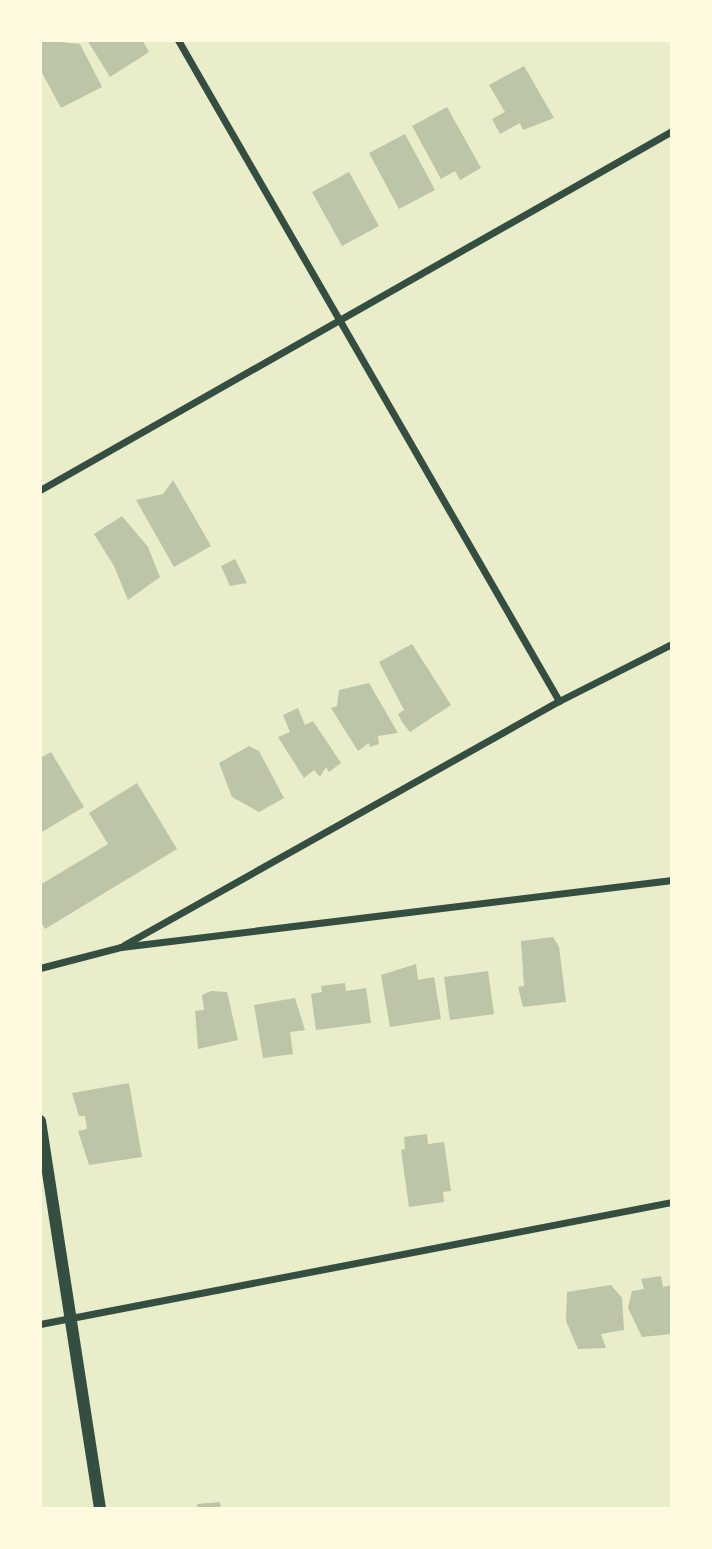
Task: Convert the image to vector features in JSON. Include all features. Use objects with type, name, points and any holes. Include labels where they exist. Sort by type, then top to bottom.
[{"type":"street","points":[[178,40],[338,324],[559,701]]},
{"type":"street","points":[[40,491],[338,324],[672,131]]},
{"type":"street","points":[[121,947],[559,701],[672,644]]},
{"type":"street","points":[[40,968],[121,947],[672,880]]},
{"type":"street","points":[[40,1121],[100,1509]]},
{"type":"street","points":[[40,1324],[672,1202]]},
{"type":"building","points":[[40,40],[80,44],[102,87],[61,108],[40,69]]},
{"type":"building","points":[[87,40],[142,40],[149,52],[110,77]]},
{"type":"building","points":[[524,66],[554,118],[523,130],[520,123],[500,134],[492,119],[505,112],[489,85]]},
{"type":"building","points":[[447,107],[481,168],[460,180],[455,171],[441,179],[412,126]]},
{"type":"building","points":[[405,134],[435,190],[399,209],[369,153]]},
{"type":"building","points":[[349,172],[379,226],[342,246],[312,192]]},
{"type":"building","points":[[173,480],[211,546],[174,567],[136,500],[163,494]]},
{"type":"building","points":[[122,516],[148,547],[160,577],[128,600],[114,566],[94,534]]},
{"type":"building","points":[[235,559],[247,583],[230,586],[221,566]]},
{"type":"building","points":[[412,644],[451,705],[410,732],[398,714],[404,710],[379,662]]},
{"type":"building","points":[[369,683],[398,733],[378,736],[379,744],[370,747],[369,743],[358,751],[331,708],[337,706],[339,690]]},
{"type":"building","points":[[298,708],[305,725],[313,721],[341,763],[329,772],[326,767],[320,777],[314,770],[304,778],[278,737],[290,732],[283,715]]},
{"type":"building","points":[[249,746],[259,751],[284,798],[259,812],[232,797],[219,763]]},
{"type":"building","points":[[51,752],[84,807],[40,833],[40,758]]},
{"type":"building","points":[[137,783],[177,849],[45,929],[40,920],[40,885],[108,844],[89,813]]},
{"type":"building","points":[[553,937],[559,947],[566,1002],[523,1007],[518,987],[524,986],[521,941]]},
{"type":"building","points":[[416,964],[418,980],[434,977],[441,1019],[390,1027],[381,975]]},
{"type":"building","points":[[488,971],[494,1014],[450,1020],[444,977]]},
{"type":"building","points":[[345,983],[346,991],[366,988],[371,1023],[316,1030],[311,994],[322,992],[321,986]]},
{"type":"building","points":[[211,991],[227,992],[238,1040],[198,1049],[195,1011],[204,1010],[202,995]]},
{"type":"building","points":[[295,998],[305,1030],[290,1032],[293,1054],[263,1058],[254,1005]]},
{"type":"building","points":[[129,1083],[142,1157],[89,1165],[78,1131],[87,1129],[85,1116],[79,1116],[72,1093]]},
{"type":"building","points":[[427,1134],[428,1144],[444,1142],[451,1191],[443,1192],[444,1202],[409,1207],[401,1150],[405,1149],[404,1137]]},
{"type":"building","points":[[661,1276],[663,1287],[672,1285],[672,1334],[642,1337],[628,1308],[632,1291],[644,1289],[641,1279]]},
{"type":"building","points":[[611,1285],[622,1298],[624,1330],[601,1334],[606,1348],[578,1349],[566,1321],[567,1292]]},
{"type":"building","points":[[220,1502],[221,1509],[198,1509],[197,1504]]}]
